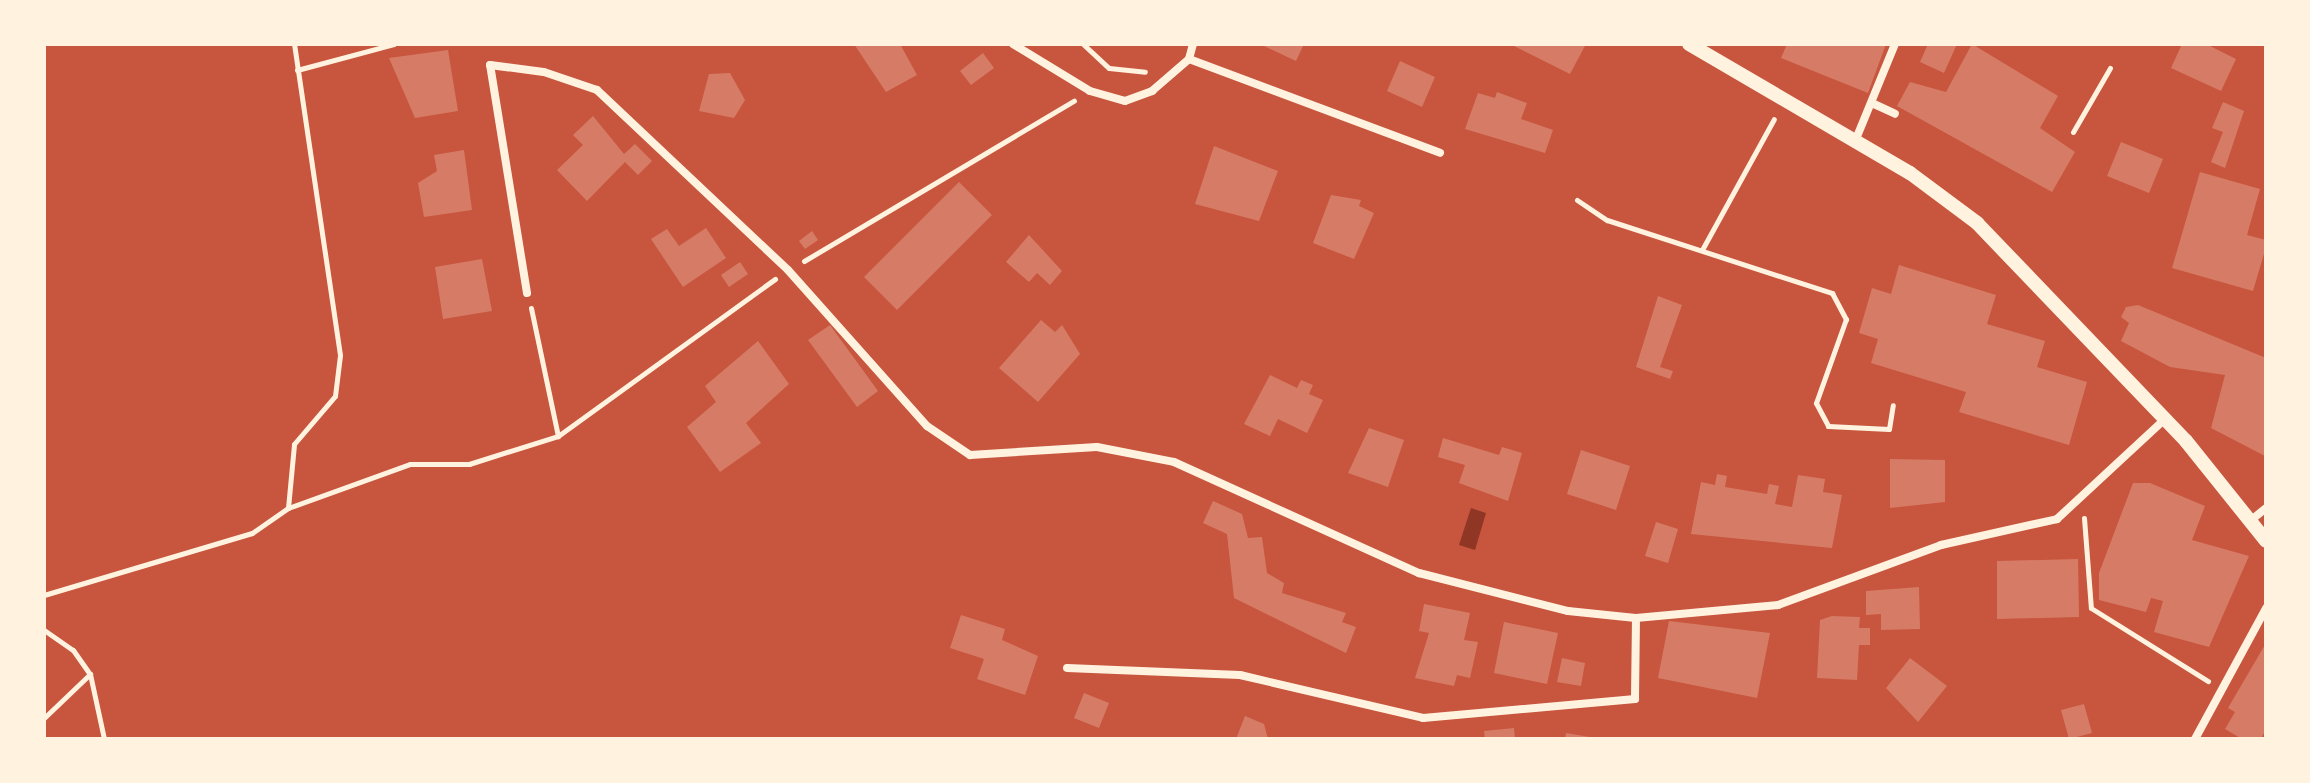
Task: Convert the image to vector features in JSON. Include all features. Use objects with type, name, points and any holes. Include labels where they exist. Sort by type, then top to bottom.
[{"type":"street","points":[[1013,44],[1090,91],[1125,101],[1152,91],[1166,74],[1189,59],[1193,44]]},
{"type":"street","points":[[1689,44],[1856,139],[1977,223],[2165,419],[2266,541]]},
{"type":"street","points":[[1856,139],[1874,104],[1895,44]]},
{"type":"street","points":[[1189,59],[1440,153]]},
{"type":"street","points":[[527,293],[490,65],[544,72],[597,90],[788,270],[927,426],[970,455],[1097,447],[1174,462],[1419,573],[1568,611],[1636,618],[1778,605],[1941,545],[2074,510],[2165,419]]},
{"type":"street","points":[[1874,104],[1895,114]]},
{"type":"street","points":[[2250,521],[2266,508]]},
{"type":"street","points":[[2195,739],[2217,689],[2266,608]]},
{"type":"street","points":[[1067,668],[1240,675],[1438,717],[1635,699],[1636,618]]},
{"type":"path","points":[[288,508],[294,444],[335,396],[340,355],[294,44]]},
{"type":"path","points":[[297,70],[394,44]]},
{"type":"path","points":[[1083,44],[1109,68],[1166,74]]},
{"type":"path","points":[[2073,132],[2110,68]]},
{"type":"path","points":[[44,595],[252,533],[288,508],[410,464],[469,464],[558,436],[788,270],[1090,91]]},
{"type":"path","points":[[1703,248],[1777,115]]},
{"type":"path","points":[[1577,200],[1607,220],[1703,248],[1832,293],[1846,319],[1816,403],[1828,426],[1889,429],[1893,405]]},
{"type":"path","points":[[527,293],[558,436]]},
{"type":"path","points":[[2074,510],[2086,520],[2091,608],[2189,663],[2217,689]]},
{"type":"path","points":[[44,630],[73,650],[90,674],[104,739]]},
{"type":"path","points":[[44,718],[90,674]]},
{"type":"shaded area","points":[[1471,508],[1486,513],[1475,550],[1459,545]]},
{"type":"building","points":[[854,44],[900,44],[917,75],[886,92]]},
{"type":"building","points":[[1260,44],[1304,44],[1296,61]]},
{"type":"building","points":[[1510,44],[1586,44],[1570,74]]},
{"type":"building","points":[[1787,44],[1886,44],[1868,93],[1781,58]]},
{"type":"building","points":[[1928,44],[1957,44],[1944,73],[1920,62]]},
{"type":"building","points":[[1972,44],[2058,96],[2040,128],[2075,152],[2052,192],[1897,106],[1910,82],[1946,92]]},
{"type":"building","points":[[2182,44],[2206,44],[2236,59],[2221,91],[2171,68]]},
{"type":"building","points":[[448,50],[458,111],[415,118],[389,58]]},
{"type":"building","points":[[983,53],[994,68],[971,85],[960,71]]},
{"type":"building","points":[[1400,61],[1435,77],[1422,107],[1387,91]]},
{"type":"building","points":[[730,73],[745,100],[734,118],[699,111],[709,74]]},
{"type":"building","points":[[1497,92],[1527,103],[1521,119],[1553,130],[1545,153],[1465,129],[1478,93],[1495,98]]},
{"type":"building","points":[[2223,102],[2244,111],[2225,168],[2211,162],[2223,132],[2212,128]]},
{"type":"building","points":[[593,116],[624,154],[635,144],[652,161],[638,175],[625,162],[587,201],[557,170],[583,145],[573,135]]},
{"type":"building","points":[[2121,142],[2163,159],[2149,193],[2107,176]]},
{"type":"building","points":[[1214,146],[1278,171],[1259,221],[1195,204]]},
{"type":"building","points":[[464,150],[472,210],[424,217],[418,183],[437,171],[434,155]]},
{"type":"building","points":[[2200,172],[2260,189],[2247,235],[2266,240],[2266,247],[2253,291],[2172,268]]},
{"type":"building","points":[[959,182],[992,215],[897,310],[864,277]]},
{"type":"building","points":[[1331,195],[1361,200],[1359,206],[1374,213],[1354,259],[1313,243]]},
{"type":"building","points":[[706,228],[726,258],[683,287],[651,239],[667,229],[679,246]]},
{"type":"building","points":[[812,231],[818,240],[805,249],[799,241]]},
{"type":"building","points":[[1029,235],[1062,271],[1050,285],[1037,273],[1029,282],[1006,262]]},
{"type":"building","points":[[482,259],[492,311],[443,319],[435,267]]},
{"type":"building","points":[[740,262],[748,274],[729,287],[721,275]]},
{"type":"building","points":[[1899,265],[1996,295],[1987,324],[2045,341],[2037,367],[2087,382],[2069,445],[1959,412],[1966,392],[1871,363],[1878,339],[1859,333],[1872,288],[1891,294]]},
{"type":"building","points":[[1658,296],[1682,305],[1660,367],[1673,371],[1670,379],[1636,367]]},
{"type":"building","points":[[2138,305],[2266,358],[2265,456],[2211,428],[2225,375],[2170,367],[2121,341],[2129,323],[2121,317],[2126,307]]},
{"type":"building","points":[[1041,320],[1055,332],[1062,325],[1080,354],[1038,402],[999,368]]},
{"type":"building","points":[[830,325],[878,391],[857,407],[808,340]]},
{"type":"building","points":[[758,341],[789,384],[746,423],[761,443],[720,472],[687,427],[716,402],[705,386]]},
{"type":"building","points":[[1270,375],[1297,388],[1301,380],[1313,385],[1309,394],[1323,400],[1307,433],[1278,419],[1270,436],[1244,424]]},
{"type":"building","points":[[1369,428],[1404,440],[1388,487],[1348,473]]},
{"type":"building","points":[[1443,438],[1499,455],[1502,447],[1522,453],[1508,501],[1459,483],[1465,465],[1438,457]]},
{"type":"building","points":[[1581,450],[1630,466],[1616,510],[1567,494]]},
{"type":"building","points":[[1890,459],[1945,460],[1945,502],[1890,508]]},
{"type":"building","points":[[1717,474],[1727,476],[1725,487],[1767,494],[1769,484],[1779,486],[1775,504],[1792,507],[1798,475],[1825,479],[1823,492],[1842,495],[1832,548],[1691,534],[1701,482],[1715,485]]},
{"type":"building","points":[[2133,483],[2150,483],[2205,506],[2192,540],[2249,556],[2209,647],[2154,632],[2163,601],[2151,598],[2146,612],[2099,600],[2099,573]]},
{"type":"building","points":[[1213,501],[1242,514],[1248,538],[1262,537],[1267,573],[1284,583],[1282,593],[1346,613],[1342,622],[1356,627],[1346,653],[1234,598],[1227,534],[1203,523]]},
{"type":"building","points":[[1656,522],[1678,529],[1668,563],[1645,556]]},
{"type":"building","points":[[2078,559],[2079,617],[1997,619],[1997,561]]},
{"type":"building","points":[[1919,587],[1920,629],[1881,630],[1881,614],[1866,615],[1866,591]]},
{"type":"building","points":[[1424,604],[1470,613],[1464,640],[1478,642],[1470,678],[1457,675],[1454,686],[1415,678],[1429,633],[1419,631]]},
{"type":"building","points":[[961,615],[1005,629],[1002,640],[1038,656],[1025,695],[977,679],[984,659],[950,648]]},
{"type":"building","points":[[1832,616],[1860,617],[1859,628],[1870,628],[1870,645],[1859,645],[1857,680],[1817,678],[1820,620]]},
{"type":"building","points":[[1669,621],[1770,633],[1757,698],[1658,678]]},
{"type":"building","points":[[1504,622],[1558,633],[1547,684],[1494,673]]},
{"type":"building","points":[[2266,643],[2266,729],[2261,739],[2242,739],[2225,729],[2235,712],[2228,708]]},
{"type":"building","points":[[1562,658],[1585,663],[1581,686],[1557,682]]},
{"type":"building","points":[[1910,658],[1947,686],[1918,722],[1886,688]]},
{"type":"building","points":[[1084,693],[1109,703],[1099,728],[1074,718]]},
{"type":"building","points":[[2084,704],[2092,733],[2069,739],[2061,710]]},
{"type":"building","points":[[1245,716],[1264,724],[1268,739],[1236,739]]},
{"type":"building","points":[[1514,728],[1515,739],[1485,739],[1484,731]]},
{"type":"building","points":[[1566,733],[1590,737],[1590,739],[1565,739]]}]
